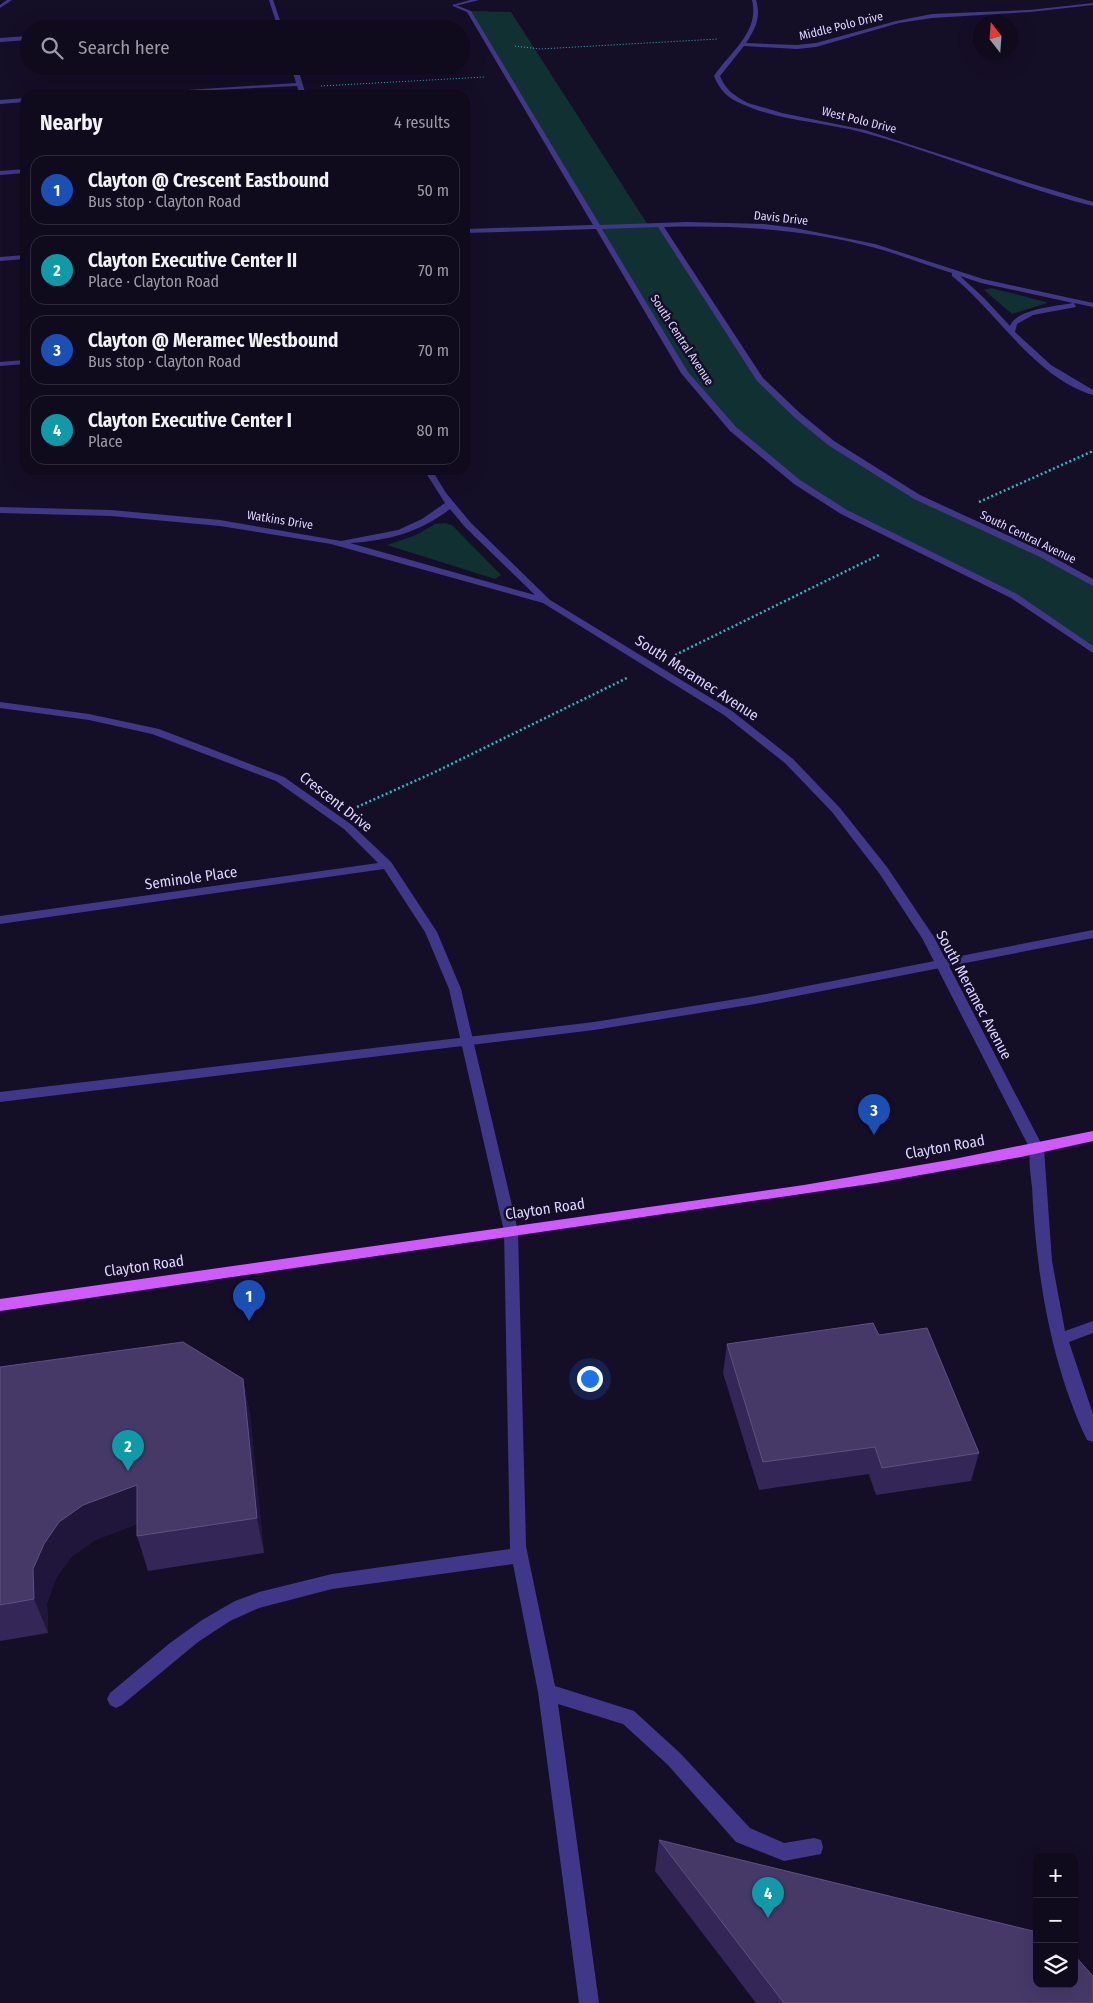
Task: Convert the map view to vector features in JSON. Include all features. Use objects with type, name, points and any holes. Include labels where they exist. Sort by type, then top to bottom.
[{"type":"main road","name":"Clayton Road","points":[[0,1305],[511,1231],[771,1196],[1037,1149],[1093,1136]]},
{"type":"street","points":[[0,7],[10,0]]},
{"type":"street","points":[[271,0],[278,20]]},
{"type":"street","name":"South Central Avenue","points":[[477,0],[455,5],[470,11],[599,227],[626,277],[686,373],[733,429],[797,482],[844,512],[964,569],[1014,596],[1093,650]]},
{"type":"street","name":"West Polo Drive","points":[[754,0],[757,12],[755,23],[742,44],[721,68],[717,76],[722,91],[740,103],[883,137],[1041,189],[1093,204]]},
{"type":"street","name":"Middle Polo Drive","points":[[742,44],[803,46],[898,22],[932,16],[1030,11],[1093,4]]},
{"type":"street","points":[[0,40],[20,39]]},
{"type":"street","points":[[297,75],[302,90]]},
{"type":"street","points":[[206,90],[300,85]]},
{"type":"street","points":[[0,102],[20,100]]},
{"type":"street","points":[[0,172],[20,171]]},
{"type":"street","name":"Davis Drive","points":[[470,231],[728,224],[795,230],[873,245],[946,270],[1005,287],[1089,305]]},
{"type":"street","name":"South Central Avenue","points":[[660,225],[760,379],[798,416],[831,444],[871,470],[950,512],[1041,554],[1093,583]]},
{"type":"street","points":[[0,259],[20,257]]},
{"type":"street","points":[[946,270],[980,297],[1024,345],[1044,363],[1093,393]]},
{"type":"street","name":"Davis Drive","points":[[1012,331],[1014,323],[1032,313],[1059,306],[1089,305]]},
{"type":"street","points":[[0,364],[20,362]]},
{"type":"street","name":"South Meramec Avenue","points":[[431,475],[450,504],[468,525],[548,602],[654,665],[728,713],[789,761],[836,810],[883,870],[928,937],[1037,1149]]},
{"type":"street","points":[[332,542],[373,540],[408,532],[431,520],[450,504]]},
{"type":"street","name":"Watkins Drive","points":[[0,510],[111,513],[220,523],[332,542],[548,602]]},
{"type":"street","name":"Crescent Drive","points":[[0,706],[89,716],[155,731],[280,779],[348,827],[387,865],[431,932],[455,990],[511,1231],[520,1555],[547,1692],[589,2003]]},
{"type":"street","name":"Seminole Place","points":[[0,920],[387,865]]},
{"type":"street","points":[[0,1097],[594,1026],[755,1000],[1093,934]]},
{"type":"street","points":[[1037,1149],[1042,1242],[1060,1339],[1093,1435]]},
{"type":"street","points":[[1060,1339],[1093,1327]]},
{"type":"street","points":[[116,1699],[168,1655],[210,1626],[240,1608],[285,1591],[338,1580],[520,1555]]},
{"type":"street","points":[[547,1692],[628,1717],[674,1759],[743,1835],[784,1852],[814,1847]]},
{"type":"path","points":[[489,45],[506,44],[540,49],[746,38]]},
{"type":"path","points":[[300,85],[509,76]]},
{"type":"path","points":[[950,512],[1005,492],[1093,452]]},
{"type":"path","points":[[334,817],[435,772],[889,550],[896,538]]},
{"type":"green space","points":[[470,11],[511,12],[648,225],[660,225],[760,379],[798,416],[871,470],[1093,583],[1093,650],[1014,596],[896,538],[797,482],[733,429],[685,373]]},
{"type":"green space","points":[[991,288],[1047,303],[1012,314],[984,290]]},
{"type":"green space","points":[[445,523],[452,525],[501,575],[495,579],[387,545],[416,535],[435,524]]},
{"type":"building","points":[[873,1323],[879,1335],[927,1328],[979,1453],[882,1468],[875,1447],[763,1462],[727,1344]]},
{"type":"building","points":[[183,1342],[243,1379],[257,1518],[137,1536],[137,1485],[83,1505],[59,1522],[44,1544],[33,1569],[34,1599],[0,1605],[0,1367]]},
{"type":"building","points":[[659,1840],[1033,1931],[1033,1988],[1078,1988],[1078,1959],[1093,1976],[1093,2003],[784,2003]]},
{"type":"place","name":"Clayton @ Meramec Westbound","points":[[874,1135]]},
{"type":"place","name":"Clayton @ Crescent Eastbound","points":[[249,1321]]},
{"type":"place","name":"Clayton Executive Center II","points":[[128,1471]]},
{"type":"place","name":"Clayton Executive Center I","points":[[768,1918]]}]
